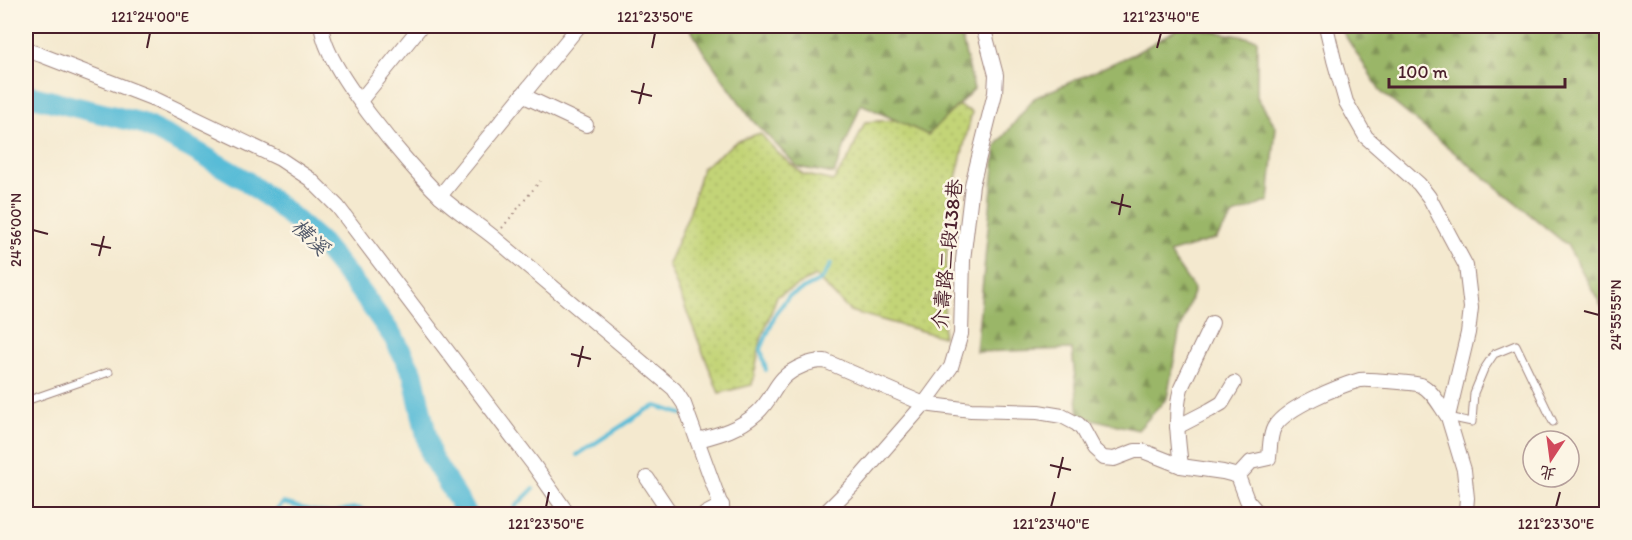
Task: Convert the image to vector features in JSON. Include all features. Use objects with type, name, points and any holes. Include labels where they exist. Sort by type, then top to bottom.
[{"type":"street","points":[[322,26],[324,41],[331,56],[360,101],[401,156],[440,196],[495,238],[674,389],[684,404],[723,509],[705,514]]},
{"type":"street","points":[[360,101],[422,26]]},
{"type":"street","points":[[440,196],[579,26]]},
{"type":"street","name":"介壽路二段138巷","points":[[824,514],[855,483],[924,404],[951,367],[961,334],[963,260],[972,185],[995,93],[996,75],[982,26]]},
{"type":"street","points":[[1326,26],[1346,102],[1366,137],[1419,184],[1429,197],[1466,266],[1471,308],[1468,333],[1448,417]]},
{"type":"street","points":[[26,50],[157,100],[280,159],[310,179],[338,207],[526,454],[568,514]]},
{"type":"street","points":[[522,95],[586,125]]},
{"type":"street","points":[[1181,466],[1177,427],[1178,399],[1212,323]]},
{"type":"street","points":[[698,440],[727,432],[752,417],[765,405],[785,375],[792,370],[817,361],[825,361],[924,404],[971,410],[1052,413],[1062,416],[1082,429],[1093,449],[1103,458],[1114,459],[1135,451],[1143,451],[1181,466],[1238,476]]},
{"type":"street","points":[[1238,476],[1251,462],[1269,458],[1273,427],[1283,417],[1331,390],[1363,380],[1420,384],[1431,394],[1448,417],[1464,470],[1467,498],[1466,510],[1463,514]]},
{"type":"street","points":[[1177,427],[1222,403],[1234,383]]},
{"type":"street","points":[[1238,476],[1247,500],[1259,514]]},
{"type":"street","points":[[647,478],[671,514]]},
{"type":"lane","points":[[1448,417],[1472,422],[1474,393],[1484,369],[1494,354],[1516,345],[1552,422]]},
{"type":"lane","points":[[26,401],[109,372]]},
{"type":"path","points":[[495,238],[540,181]]},
{"type":"green space","points":[[689,26],[959,26],[974,89],[928,135],[861,104],[834,174],[798,167],[752,120],[703,51]]},
{"type":"green space","points":[[1183,26],[1257,39],[1257,97],[1276,127],[1269,201],[1233,215],[1216,239],[1169,253],[1194,289],[1179,334],[1167,398],[1138,430],[1079,416],[1072,349],[976,352],[996,146],[1034,98],[1134,54]]},
{"type":"green space","points":[[1339,26],[1606,26],[1606,314],[1567,245],[1382,93]]},
{"type":"green space","points":[[948,101],[972,112],[950,203],[943,337],[850,311],[815,276],[777,296],[761,340],[752,385],[719,393],[668,264],[689,214],[702,168],[737,141],[760,133],[776,151],[803,174],[833,181],[849,158],[865,122],[921,118]]},
{"type":"waterway","name":"橫溪","points":[[26,95],[141,123],[245,180],[321,243],[361,292],[394,338],[413,374],[431,456],[467,514]]},
{"type":"waterway","points":[[766,370],[761,349],[776,313],[789,296],[821,280],[831,264]]},
{"type":"waterway","points":[[577,455],[646,410],[656,406],[682,414]]},
{"type":"waterway","points":[[513,514],[515,507],[533,489]]},
{"type":"waterway","points":[[273,514],[283,503],[332,513],[358,508],[371,514]]}]
